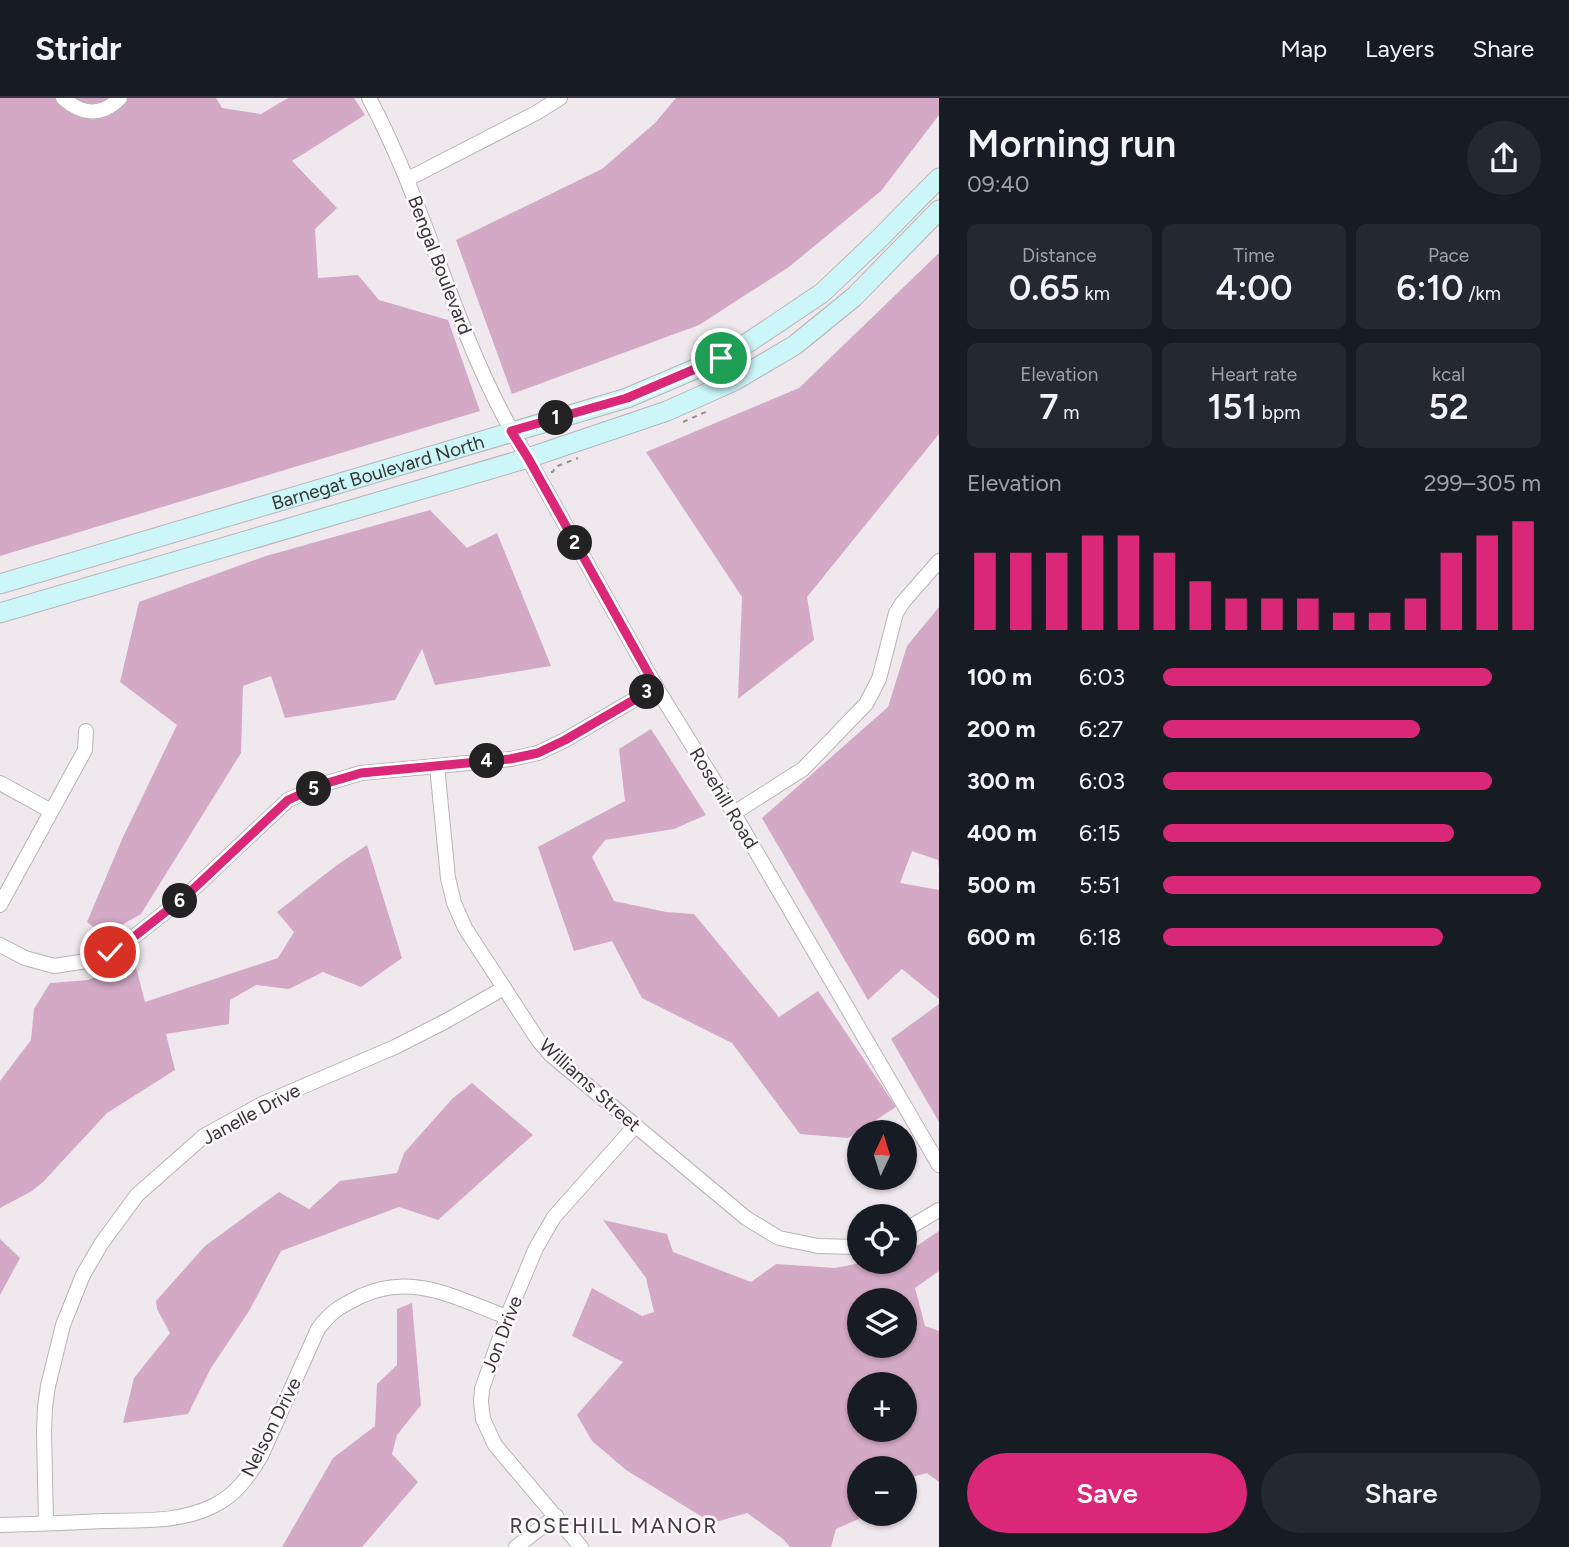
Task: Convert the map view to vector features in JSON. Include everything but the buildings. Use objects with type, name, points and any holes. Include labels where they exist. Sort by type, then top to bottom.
[{"type":"street","points":[[63,98],[75,108],[86,112],[107,107],[120,98]]},
{"type":"street","name":"Bengal Boulevard","points":[[369,98],[408,178],[464,331],[511,431]]},
{"type":"street","points":[[408,178],[560,98]]},
{"type":"street","name":"Barnegat Boulevard North","points":[[0,584],[627,398],[687,374],[749,342],[822,293],[880,239],[939,178]]},
{"type":"street","name":"Barnegat Boulevard North","points":[[0,613],[528,458],[667,411],[734,381],[795,345],[854,297],[939,210]]},
{"type":"street","name":"Rosehill Road","points":[[511,431],[656,687],[734,813],[939,1165]]},
{"type":"street","points":[[734,813],[803,769],[866,704],[879,679],[896,613],[939,561]]},
{"type":"street","points":[[0,945],[25,958],[54,966],[87,961],[110,952],[188,894],[288,800],[324,784],[361,773],[510,759],[538,753],[656,687]]},
{"type":"street","points":[[0,905],[85,750],[86,731]]},
{"type":"street","name":"Williams Street","points":[[437,766],[448,878],[454,903],[465,928],[538,1040],[551,1055],[746,1218],[779,1238],[818,1246],[847,1247]]},
{"type":"street","points":[[0,783],[51,811]]},
{"type":"street","name":"Janelle Drive","points":[[46,1523],[45,1408],[62,1325],[83,1275],[137,1195],[204,1136],[262,1104],[395,1047],[504,988]]},
{"type":"street","name":"Jon Drive","points":[[581,1547],[495,1445],[483,1419],[481,1389],[536,1248],[554,1217],[635,1126]]},
{"type":"street","points":[[917,1223],[939,1210]]},
{"type":"street","name":"Nelson Drive","points":[[0,1525],[167,1520],[216,1505],[242,1484],[257,1463],[318,1329],[328,1316],[341,1307],[373,1291],[403,1286],[432,1289],[507,1317]]},
{"type":"street","points":[[516,1547],[556,1516]]},
{"type":"path","points":[[548,471],[553,472],[555,467],[567,464]]},
{"type":"shaded area","points":[[0,98],[216,98],[222,108],[261,114],[288,98],[354,98],[365,115],[292,161],[337,208],[315,229],[318,278],[358,275],[379,300],[448,320],[480,411],[0,556]]},
{"type":"shaded area","points":[[676,98],[939,98],[939,115],[881,191],[789,267],[699,325],[512,394],[456,240],[602,169],[655,123]]},
{"type":"shaded area","points":[[939,253],[939,434],[807,597],[814,640],[738,699],[742,597],[646,452],[799,388]]},
{"type":"shaded area","points":[[430,510],[467,548],[497,533],[551,666],[435,685],[422,649],[395,700],[285,718],[271,676],[243,686],[241,753],[141,914],[104,935],[87,922],[123,837],[177,725],[120,682],[139,602],[266,556]]},
{"type":"shaded area","points":[[939,607],[939,869],[938,860],[912,851],[900,883],[939,890],[939,999],[902,969],[868,1000],[762,818],[888,707],[907,646]]},
{"type":"shaded area","points":[[651,729],[706,815],[674,829],[605,840],[592,857],[614,901],[666,912],[694,914],[779,1017],[818,991],[896,1107],[876,1120],[847,1120],[847,1138],[800,1134],[732,1043],[642,998],[612,941],[574,951],[538,847],[625,801],[619,749]]},
{"type":"shaded area","points":[[367,845],[402,958],[361,987],[323,972],[289,989],[256,985],[230,1000],[229,1024],[166,1034],[175,1070],[107,1113],[43,1182],[0,1208],[0,1081],[31,1040],[34,1009],[50,983],[88,980],[134,960],[145,1002],[278,958],[294,932],[277,912]]},
{"type":"shaded area","points":[[939,1004],[939,1122],[891,1039]]},
{"type":"shaded area","points":[[472,1083],[533,1135],[438,1220],[399,1207],[281,1251],[249,1311],[211,1368],[188,1414],[123,1423],[134,1378],[170,1333],[157,1309],[156,1301],[205,1246],[279,1192],[309,1209],[340,1181],[397,1173],[404,1153],[452,1099]]},
{"type":"shaded area","points":[[603,1220],[667,1234],[673,1252],[751,1282],[776,1264],[835,1268],[847,1266],[847,1274],[917,1274],[917,1246],[939,1231],[939,1271],[915,1288],[847,1288],[847,1358],[917,1358],[917,1296],[925,1326],[939,1331],[939,1482],[927,1473],[917,1476],[917,1456],[847,1456],[847,1524],[836,1529],[831,1547],[790,1547],[747,1513],[712,1523],[626,1470],[592,1441],[577,1415],[623,1362],[572,1336],[592,1288],[642,1316],[654,1312],[646,1278]]},
{"type":"shaded area","points":[[0,1239],[20,1258],[0,1295]]},
{"type":"shaded area","points":[[412,1303],[421,1405],[397,1435],[392,1454],[418,1482],[362,1547],[282,1547],[333,1458],[375,1426],[377,1384],[397,1365],[397,1309]]},
{"type":"district","name":"ROSEHILL MANOR","points":[[614,1525]]},
{"type":"route","points":[[110,952],[188,894],[288,800],[324,784],[361,773],[510,759],[538,753],[656,687],[511,431],[627,398],[721,358]]}]
